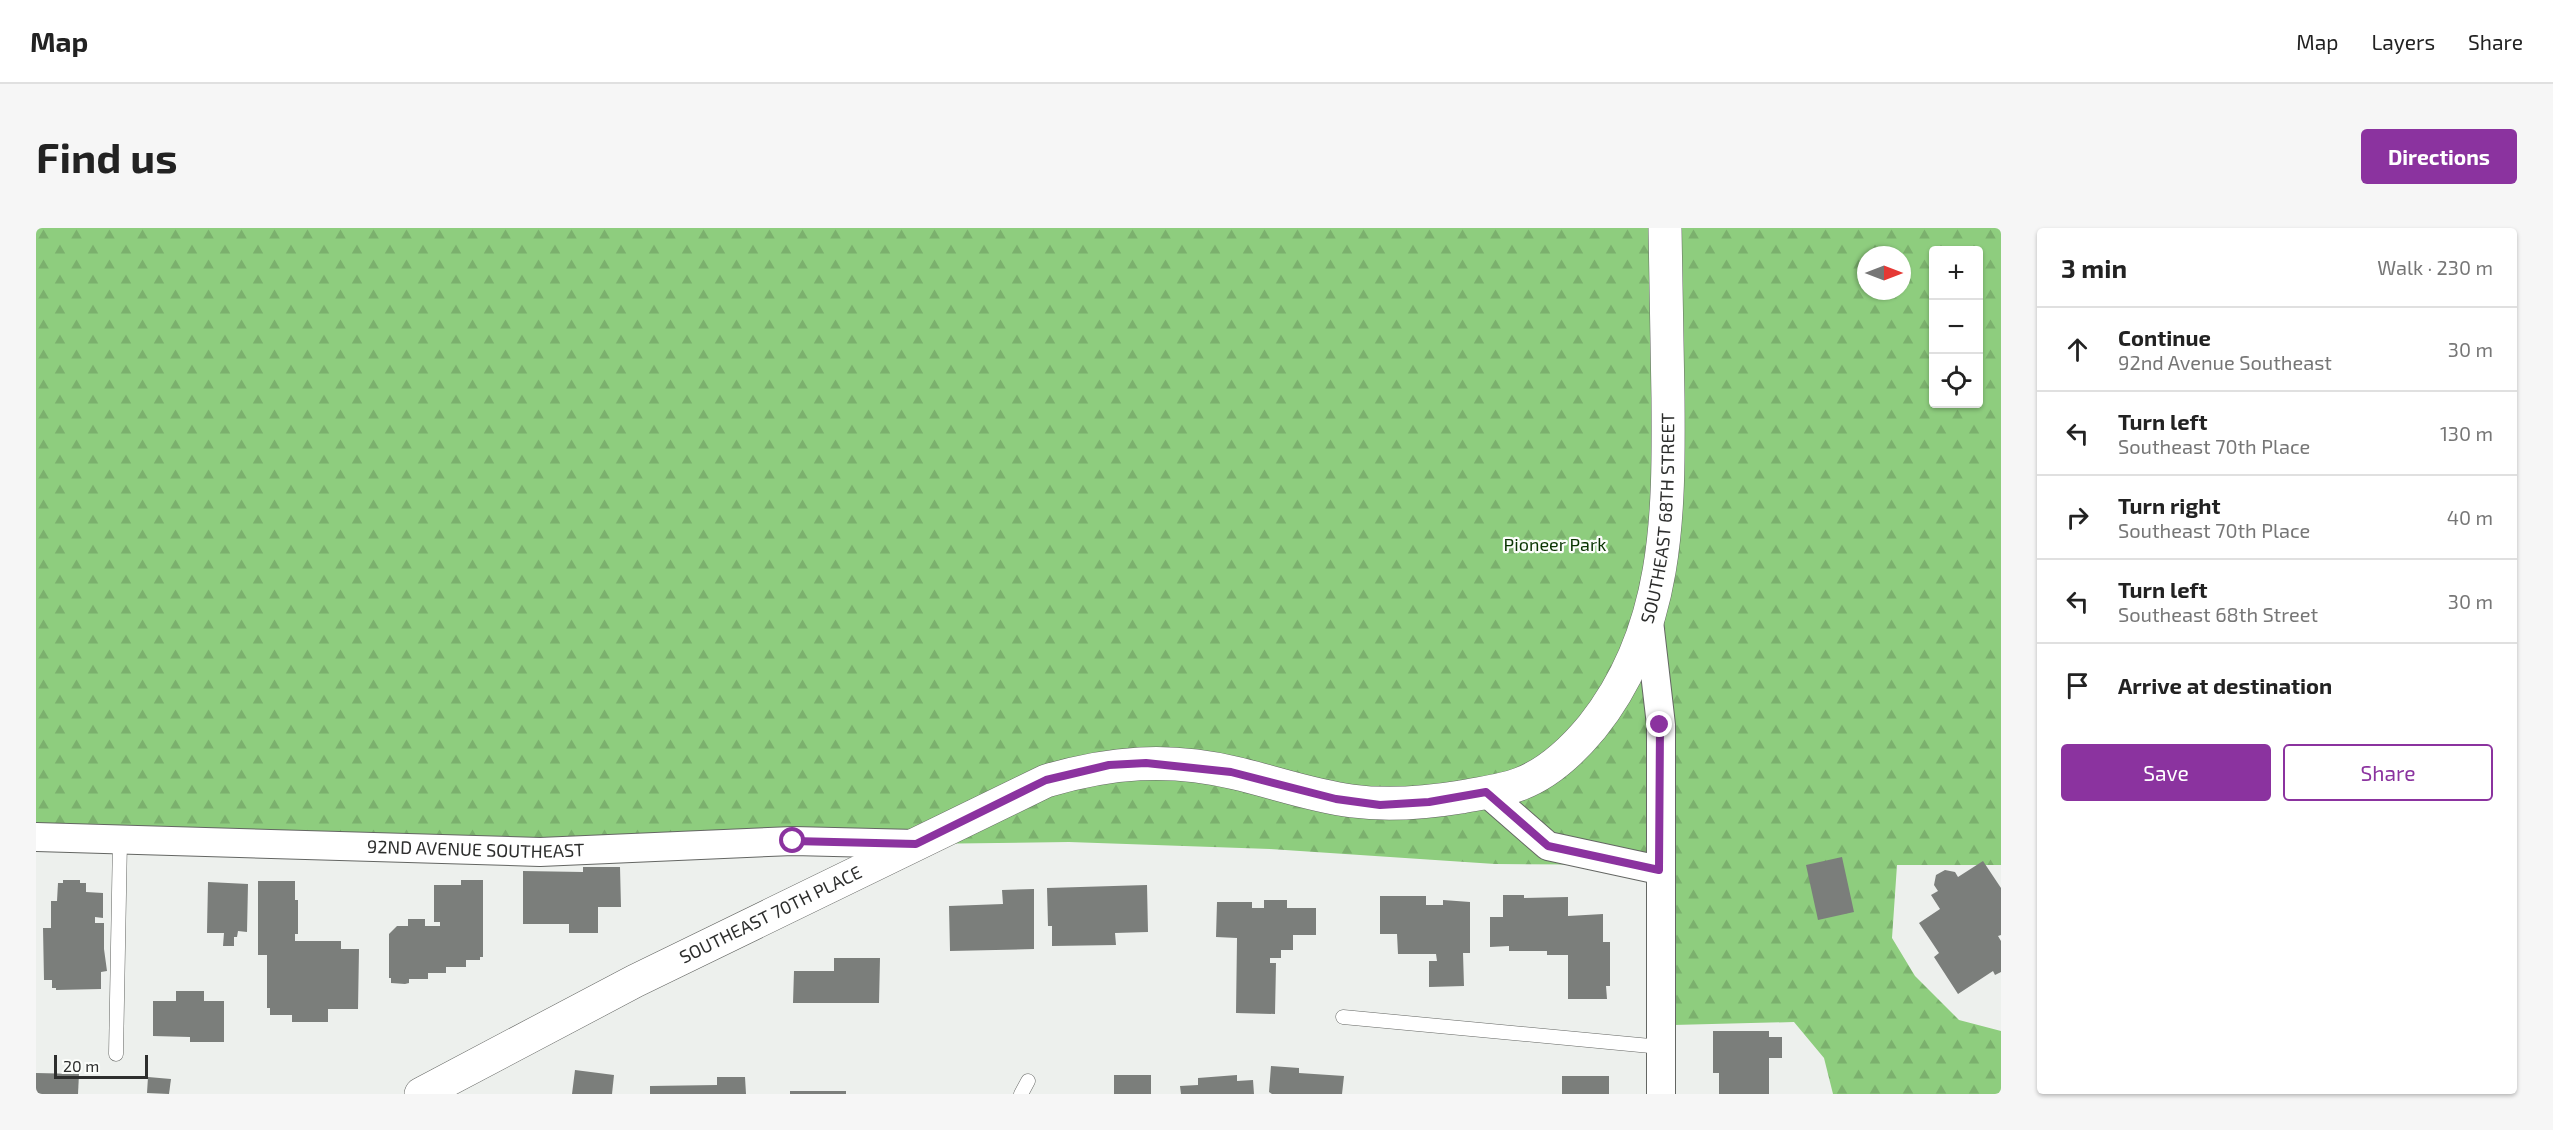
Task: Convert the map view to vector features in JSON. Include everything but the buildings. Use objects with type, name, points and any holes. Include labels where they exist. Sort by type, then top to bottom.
[{"type":"street","name":"SOUTHEAST 68TH STREET","points":[[1660,1094],[1660,725],[1649,621],[1666,527],[1669,478],[1665,228]]},
{"type":"street","name":"SOUTHEAST 70TH PLACE","points":[[421,1094],[635,981],[1046,780],[1109,765],[1146,763],[1231,772],[1336,799],[1380,805],[1429,802],[1521,784],[1550,768],[1578,745],[1607,708],[1631,668],[1649,621]]},
{"type":"street","points":[[1486,792],[1548,846],[1659,870]]},
{"type":"street","name":"92ND AVENUE SOUTHEAST","points":[[36,837],[540,852],[793,841],[916,844]]},
{"type":"lane","points":[[116,1054],[120,840]]},
{"type":"lane","points":[[1343,1017],[1660,1047]]},
{"type":"lane","points":[[1021,1094],[1028,1081]]},
{"type":"green space","name":"Pioneer Park","points":[[36,228],[2001,228],[2001,865],[1897,865],[1892,938],[1915,976],[1959,1020],[2001,1031],[2001,1094],[1833,1094],[1824,1058],[1794,1022],[1673,1025],[1675,865],[1495,864],[1270,849],[1069,842],[916,844],[545,840],[36,830]]},
{"type":"route","points":[[793,841],[916,844],[1046,780],[1109,765],[1146,763],[1183,765],[1231,772],[1336,799],[1380,805],[1429,802],[1486,792],[1548,846],[1659,870],[1660,725]]}]
